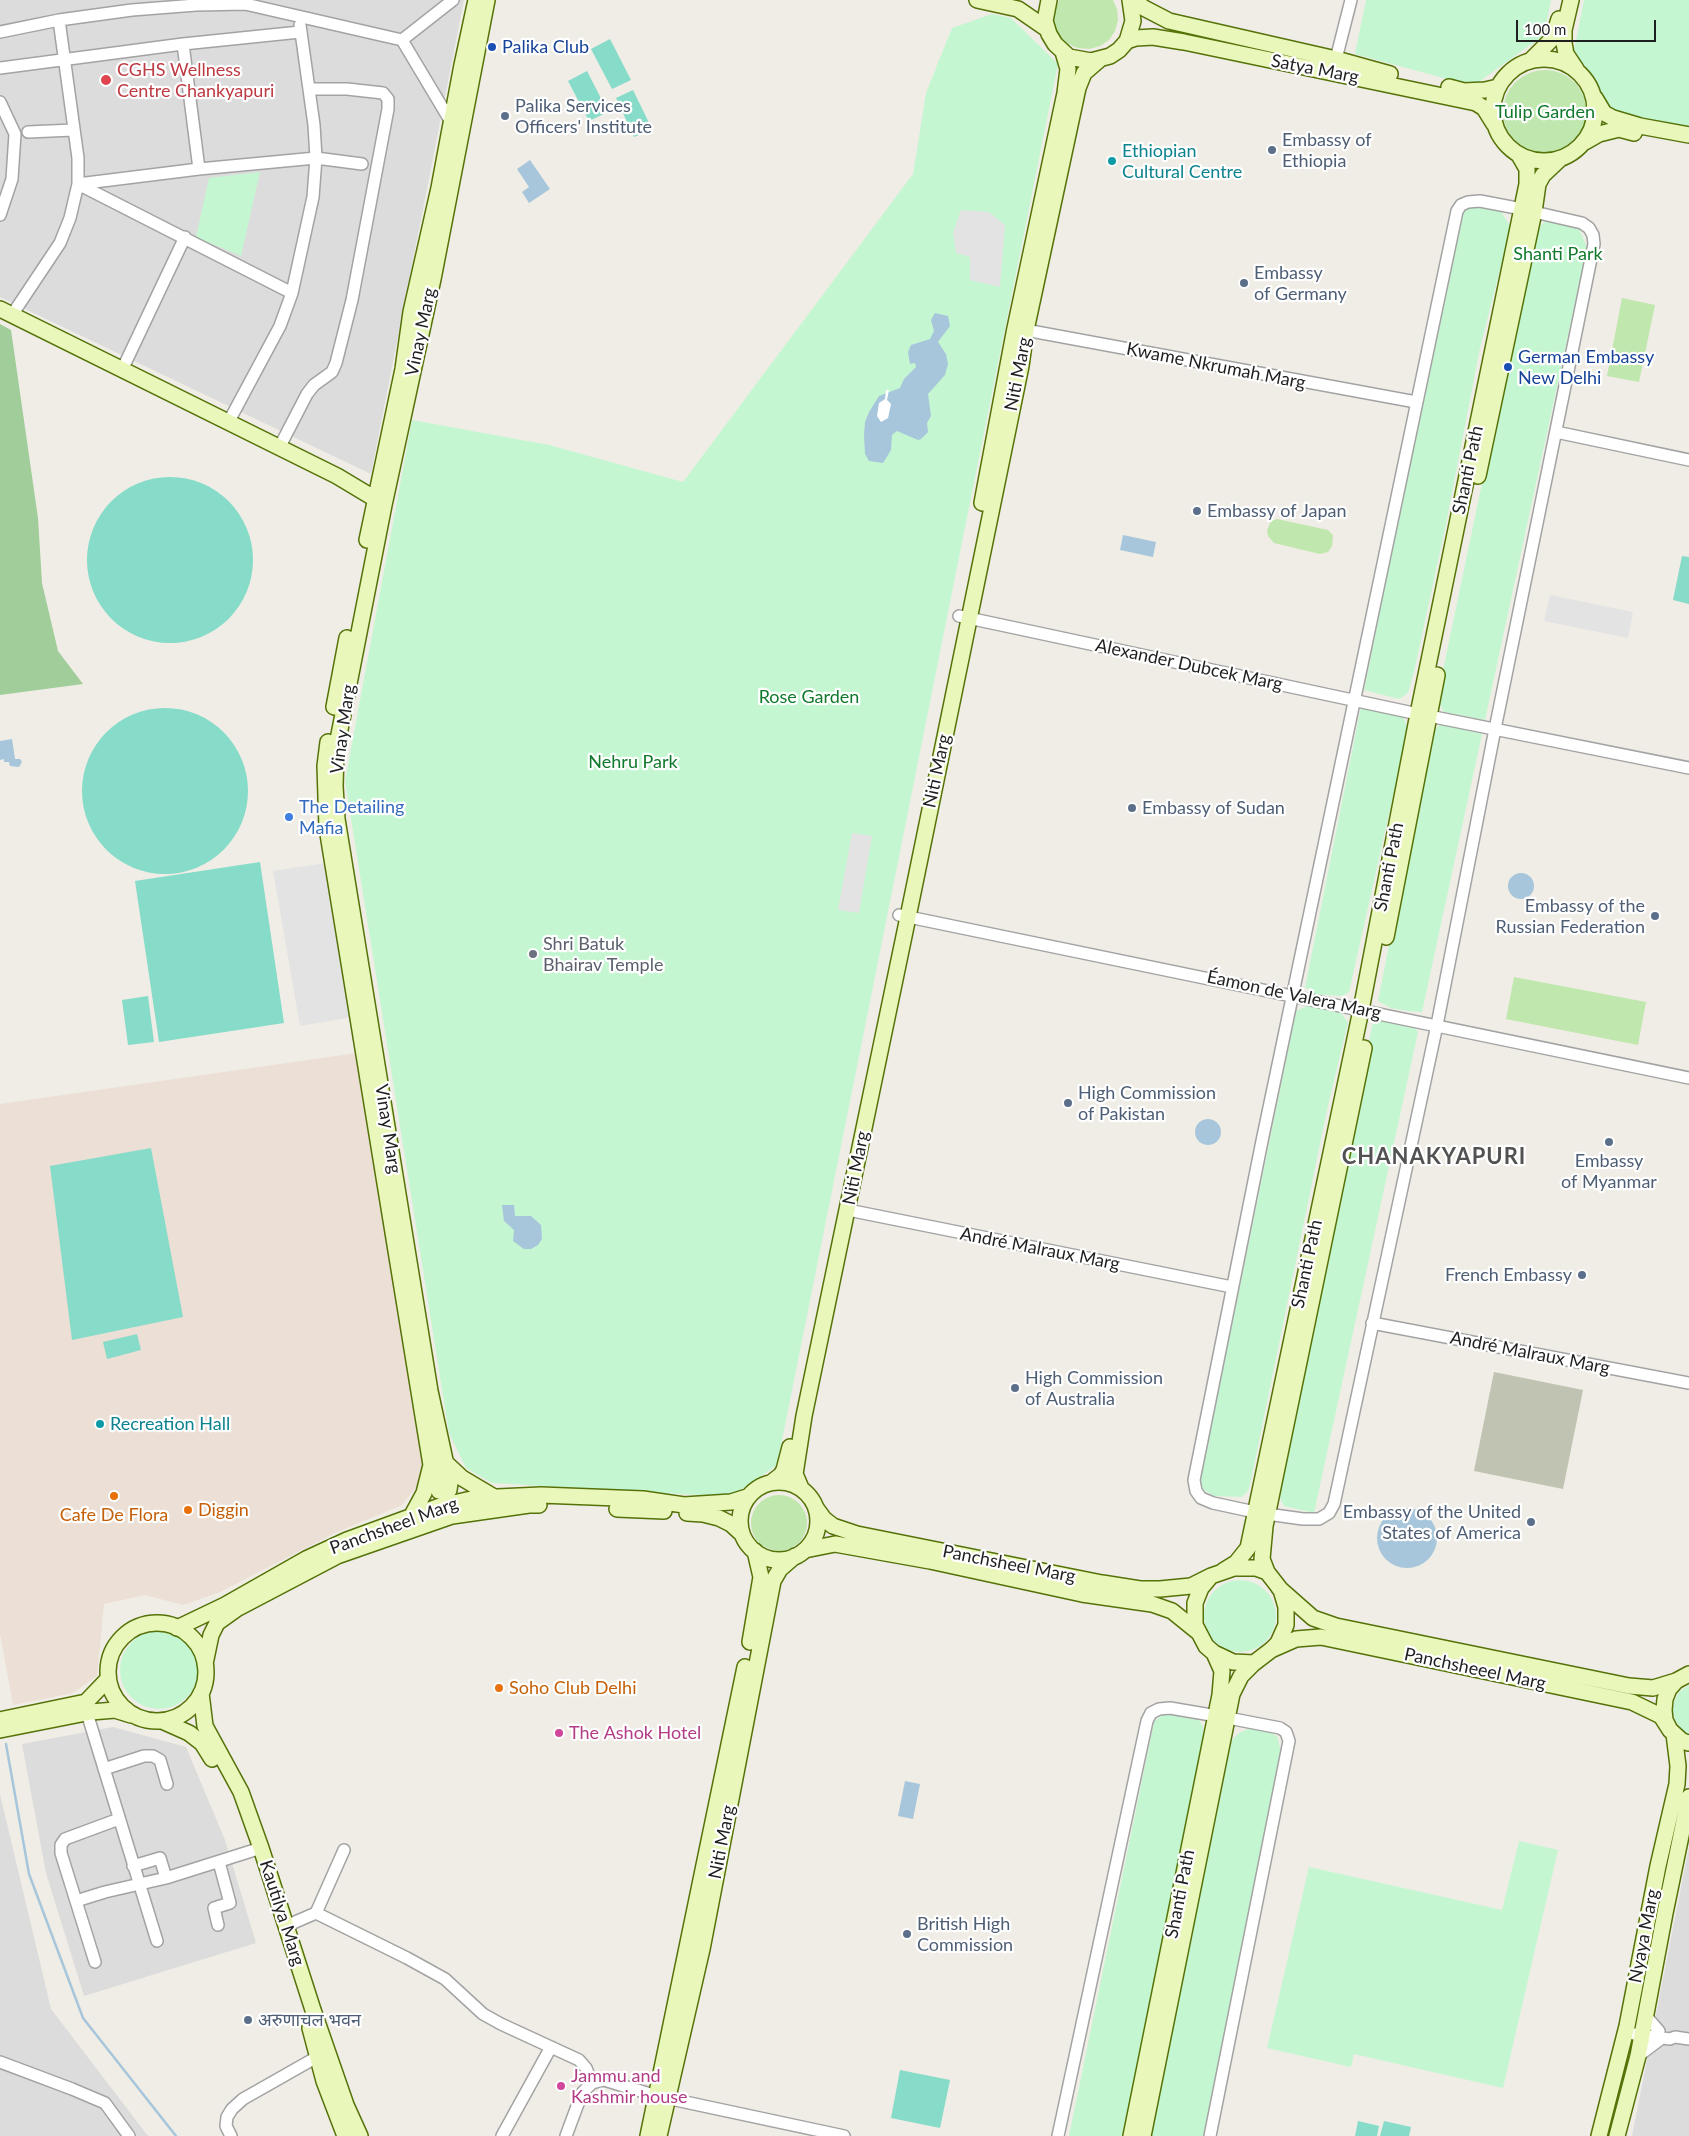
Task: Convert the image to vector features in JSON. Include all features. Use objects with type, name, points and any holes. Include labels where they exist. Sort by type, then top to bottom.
[{"type":"main road","name":"Vinay Marg","points":[[476,0],[439,188],[411,312],[403,369],[380,502],[336,750],[335,794],[337,819],[430,1392],[450,1483],[449,1490],[444,1492],[440,1491],[436,1484],[431,1465],[327,828],[325,766],[340,668],[380,502],[433,279],[487,0]]},
{"type":"main road","points":[[977,0],[1018,8],[1047,29]]},
{"type":"main road","points":[[1049,0],[1046,13],[1047,29],[1055,44],[1063,52],[1076,59],[1099,60]]},
{"type":"main road","points":[[1127,41],[1133,21],[1130,0]]},
{"type":"main road","name":"Satya Marg","points":[[1134,0],[1144,8],[1169,21],[1336,59],[1464,91],[1498,87]]},
{"type":"main road","points":[[1564,0],[1554,38],[1531,60],[1515,67],[1508,73],[1498,87],[1493,105],[1494,124],[1508,147],[1519,155],[1539,161],[1560,159],[1599,134],[1619,129],[1689,143]]},
{"type":"main road","points":[[1571,0],[1564,30],[1566,54],[1585,78],[1604,114],[1640,126],[1689,135]]},
{"type":"main road","name":"Satya Marg","points":[[1127,41],[1153,36],[1476,103],[1484,108],[1494,124]]},
{"type":"main road","name":"Niti Marg","points":[[1021,329],[1078,88],[1084,73],[1099,60],[1119,50],[1127,41]]},
{"type":"main road","name":"Niti Marg","points":[[772,1482],[781,1476],[788,1458],[904,916],[964,617],[1021,366],[1021,329],[1065,93],[1068,69],[1063,52]]},
{"type":"main road","points":[[1531,60],[1555,59],[1576,69]]},
{"type":"main road","points":[[1584,143],[1595,120],[1596,102],[1594,94]]},
{"type":"main road","name":"Shanti Path","points":[[1519,155],[1528,174],[1528,210]]},
{"type":"main road","name":"Shanti Path","points":[[1217,1573],[1236,1563],[1248,1548],[1261,1513],[1366,1011],[1423,715],[1528,210],[1540,179],[1560,159]]},
{"type":"main road","points":[[6,312],[337,476],[380,502]]},
{"type":"main road","name":"Niti Marg","points":[[801,1488],[794,1474],[879,1053],[904,916]]},
{"type":"main road","points":[[447,1464],[462,1478],[494,1497]]},
{"type":"main road","name":"Vinay Marg","points":[[411,1517],[424,1493],[431,1465]]},
{"type":"main road","points":[[772,1482],[787,1482],[801,1488],[812,1499],[818,1513],[818,1528],[812,1542],[800,1553],[787,1559],[772,1560],[755,1552],[746,1542],[740,1527],[741,1511],[747,1497],[758,1487],[772,1482]]},
{"type":"main road","name":"Panchsheel Marg","points":[[177,1628],[225,1605],[306,1559],[347,1540],[440,1506],[476,1498],[541,1495],[643,1499],[684,1505],[731,1502],[747,1497]]},
{"type":"main road","name":"Panchsheel Marg","points":[[205,1664],[211,1635],[217,1624],[238,1608],[337,1556],[452,1516],[529,1505],[633,1509],[703,1514],[719,1518],[731,1524],[742,1534]]},
{"type":"main road","name":"Panchsheel Marg","points":[[816,1508],[824,1519],[833,1526],[857,1534],[1112,1585],[1140,1589],[1191,1586],[1217,1573]]},
{"type":"main road","name":"Shanti Path","points":[[1261,1513],[1262,1559],[1267,1572]]},
{"type":"main road","name":"Panchsheel Marg","points":[[800,1553],[835,1544],[930,1561],[1082,1594],[1152,1604],[1172,1611],[1198,1632]]},
{"type":"main road","name":"Niti Marg","points":[[659,2136],[662,2097],[753,1627],[761,1577],[755,1552]]},
{"type":"main road","name":"Niti Marg","points":[[648,2136],[662,2097],[702,1949],[773,1581],[780,1569],[800,1553]]},
{"type":"main road","points":[[1234,1568],[1256,1568],[1267,1572],[1284,1598],[1287,1616],[1282,1634],[1272,1650],[1254,1663],[1233,1662],[1214,1653],[1206,1646],[1198,1632],[1194,1614],[1195,1603],[1201,1588],[1217,1573],[1234,1568]]},
{"type":"main road","points":[[1279,1588],[1313,1618],[1336,1626],[1629,1686],[1653,1688],[1684,1676]]},
{"type":"main road","points":[[0,1730],[87,1713],[115,1710],[137,1717],[150,1720],[162,1720],[178,1716],[191,1707],[201,1694],[206,1679],[205,1664],[196,1642],[177,1628],[165,1624],[151,1624],[138,1627],[127,1634],[115,1646],[109,1662],[108,1679],[118,1701],[137,1717]]},
{"type":"main road","name":"Panchsheeel Marg","points":[[1272,1650],[1296,1639],[1321,1637],[1632,1702],[1661,1716],[1672,1732],[1689,1743]]},
{"type":"main road","name":"Shanti Path","points":[[1143,2136],[1222,1717],[1222,1671],[1214,1653]]},
{"type":"main road","name":"Shanti Path","points":[[1131,2136],[1222,1717],[1241,1676],[1254,1663]]},
{"type":"main road","name":"Nyaya Marg","points":[[1599,2136],[1626,2029],[1658,1866],[1677,1784],[1678,1766],[1672,1732],[1664,1710],[1667,1694],[1684,1676]]},
{"type":"main road","points":[[0,1720],[86,1702],[108,1679]]},
{"type":"main road","name":"Kautilya Marg","points":[[201,1694],[205,1726],[241,1792],[258,1849],[286,1926],[313,2010],[346,2105],[360,2136]]},
{"type":"main road","name":"Kautilya Marg","points":[[162,1720],[190,1733],[202,1743],[234,1796],[258,1849],[263,1885],[289,1960],[324,2080],[345,2136]]},
{"type":"main road","name":"Nyaya Marg","points":[[1617,2136],[1638,2056],[1689,1797]]},
{"type":"street","points":[[402,40],[452,0]]},
{"type":"street","points":[[1336,59],[1351,0]]},
{"type":"street","points":[[0,32],[59,20],[132,10],[245,2],[402,40],[451,122]]},
{"type":"street","points":[[228,422],[280,326],[292,293],[313,197],[316,158],[314,125],[300,32],[300,16]]},
{"type":"street","points":[[6,312],[60,243],[70,218],[78,184],[78,158],[59,20]]},
{"type":"street","points":[[0,68],[183,44],[300,32]]},
{"type":"street","points":[[183,44],[199,169]]},
{"type":"street","points":[[279,448],[307,394],[314,385],[332,372],[336,363],[352,300],[388,109],[388,99],[383,93],[347,89],[309,89]]},
{"type":"street","points":[[0,102],[15,134],[12,179],[0,215]]},
{"type":"street","points":[[28,132],[73,130]]},
{"type":"street","points":[[78,184],[199,169],[316,158],[362,164]]},
{"type":"street","points":[[78,184],[292,293]]},
{"type":"street","points":[[1474,201],[1528,210],[1582,223],[1589,228],[1594,244],[1437,1025],[1334,1504],[1329,1513],[1319,1518],[1303,1519],[1213,1503],[1201,1498],[1196,1490],[1194,1480],[1232,1287],[1416,402],[1457,210],[1461,205],[1474,201]]},
{"type":"street","points":[[122,370],[185,237]]},
{"type":"street","name":"Kwame Nkrumah Marg","points":[[1021,329],[1416,402]]},
{"type":"street","points":[[1556,432],[1689,460]]},
{"type":"street","name":"Alexander Dubcek Marg","points":[[964,617],[1423,715],[1689,768]]},
{"type":"street","name":"Éamon de Valera Marg","points":[[904,916],[1689,1078]]},
{"type":"street","name":"André Malraux Marg","points":[[848,1210],[1232,1287]]},
{"type":"street","name":"André Malraux Marg","points":[[1372,1322],[1689,1383]]},
{"type":"street","points":[[1058,2136],[1146,1721],[1151,1713],[1159,1709],[1170,1708],[1280,1728],[1286,1732],[1289,1741],[1210,2136]]},
{"type":"street","points":[[87,1713],[157,1941]]},
{"type":"street","points":[[104,1769],[144,1756],[153,1756],[160,1760],[167,1784]]},
{"type":"street","points":[[95,1962],[61,1853],[61,1845],[65,1839],[119,1819]]},
{"type":"street","points":[[76,1901],[105,1892],[166,1878],[258,1849]]},
{"type":"street","points":[[286,1926],[316,1913],[344,1850]]},
{"type":"street","points":[[133,1866],[160,1858],[166,1878]]},
{"type":"street","points":[[218,1925],[214,1908],[230,1903],[219,1862]]},
{"type":"street","points":[[316,1913],[431,1970],[445,1979],[483,2014],[579,2060],[586,2068],[592,2082]]},
{"type":"street","points":[[1626,2029],[1644,2027],[1660,2035]]},
{"type":"street","points":[[1644,2027],[1660,2035]]},
{"type":"street","points":[[1638,2056],[1660,2035],[1672,2033],[1675,2037],[1689,2039]]},
{"type":"street","points":[[502,2136],[551,2047]]},
{"type":"street","points":[[231,2136],[226,2126],[227,2117],[232,2109],[243,2099],[317,2057]]},
{"type":"street","points":[[0,2062],[72,2088],[105,2103],[129,2136]]},
{"type":"street","points":[[566,2136],[582,2093],[592,2082],[604,2080],[662,2097],[844,2136]]},
{"type":"shaded area","points":[[0,0],[464,0],[371,474],[0,297]]},
{"type":"shaded area","points":[[610,39],[631,80],[612,89],[591,49]]},
{"type":"shaded area","points":[[587,71],[608,112],[589,121],[568,81]]},
{"type":"shaded area","points":[[633,90],[652,129],[634,137],[616,98]]},
{"type":"shaded area","points":[[530,160],[550,189],[529,203],[522,192],[529,187],[517,169]]},
{"type":"shaded area","points":[[961,210],[989,212],[1005,225],[1000,287],[970,280],[970,257],[956,253],[953,233]]},
{"type":"shaded area","points":[[935,313],[948,316],[950,326],[938,342],[946,354],[948,364],[945,375],[928,394],[931,416],[927,423],[928,432],[918,440],[897,431],[892,435],[891,450],[883,463],[869,461],[865,454],[864,435],[865,422],[869,412],[879,396],[900,388],[904,379],[916,367],[915,363],[910,364],[908,352],[911,345],[930,339],[934,331],[931,320]]},
{"type":"shaded area","points":[[170,477],[202,483],[229,501],[247,528],[253,560],[247,592],[229,619],[202,637],[170,643],[138,637],[111,619],[93,592],[87,560],[93,528],[111,501],[138,483]]},
{"type":"shaded area","points":[[1123,535],[1156,542],[1153,557],[1120,550]]},
{"type":"shaded area","points":[[1682,556],[1689,557],[1689,604],[1673,600]]},
{"type":"shaded area","points":[[1550,595],[1633,612],[1628,638],[1544,621]]},
{"type":"shaded area","points":[[165,708],[189,712],[204,718],[229,739],[238,752],[244,767],[248,791],[244,815],[238,830],[217,855],[204,864],[189,870],[165,874],[141,870],[126,864],[101,843],[92,830],[86,815],[82,791],[86,767],[92,752],[113,727],[126,718],[141,712]]},
{"type":"shaded area","points":[[12,739],[15,759],[20,759],[22,762],[19,767],[10,766],[9,762],[4,762],[4,759],[0,760],[0,741]]},
{"type":"shaded area","points":[[852,833],[872,836],[859,913],[838,910]]},
{"type":"shaded area","points":[[260,862],[284,1023],[159,1042],[135,881]]},
{"type":"shaded area","points":[[326,863],[352,1017],[300,1026],[273,871]]},
{"type":"shaded area","points":[[1521,873],[1530,877],[1534,886],[1530,895],[1521,899],[1512,895],[1508,886],[1512,877]]},
{"type":"shaded area","points":[[148,996],[154,1042],[128,1045],[122,1000]]},
{"type":"shaded area","points":[[357,1053],[424,1466],[419,1483],[402,1505],[335,1533],[220,1592],[183,1605],[145,1595],[104,1604],[97,1676],[73,1693],[13,1705],[0,1633],[0,1104]]},
{"type":"shaded area","points":[[1208,1119],[1217,1123],[1221,1132],[1217,1141],[1208,1145],[1199,1141],[1195,1132],[1199,1123]]},
{"type":"shaded area","points":[[151,1148],[183,1317],[72,1340],[50,1166]]},
{"type":"shaded area","points":[[502,1205],[514,1205],[515,1216],[531,1216],[541,1225],[542,1239],[538,1245],[531,1249],[524,1249],[513,1241],[514,1230],[504,1221]]},
{"type":"shaded area","points":[[137,1334],[141,1350],[107,1359],[103,1342]]},
{"type":"shaded area","points":[[1494,1372],[1583,1390],[1563,1489],[1474,1471]]},
{"type":"shaded area","points":[[1407,1508],[1424,1513],[1432,1521],[1437,1538],[1432,1555],[1424,1563],[1407,1568],[1390,1563],[1382,1555],[1377,1538],[1382,1521],[1390,1513]]},
{"type":"shaded area","points":[[113,1727],[186,1747],[225,1840],[256,1943],[84,1996],[46,1873],[22,1744]]},
{"type":"shaded area","points":[[905,1781],[920,1784],[913,1819],[898,1816]]},
{"type":"shaded area","points":[[0,1794],[51,2009],[148,2136],[0,2136]]},
{"type":"shaded area","points":[[1689,1847],[1689,2136],[1632,2136]]},
{"type":"shaded area","points":[[900,2070],[950,2080],[940,2128],[891,2118]]},
{"type":"shaded area","points":[[1358,2121],[1379,2126],[1377,2136],[1355,2136]]},
{"type":"shaded area","points":[[1384,2121],[1411,2127],[1409,2136],[1380,2136]]},
{"type":"green space","points":[[1059,0],[1113,0],[1117,9],[1118,20],[1115,31],[1109,40],[1100,46],[1089,49],[1078,48],[1068,44],[1060,37],[1055,27],[1053,17]]},
{"type":"green space","points":[[1366,0],[1551,0],[1544,35],[1473,86],[1355,54]]},
{"type":"green space","points":[[1584,0],[1689,0],[1689,128],[1613,113],[1574,50]]},
{"type":"green space","name":"Nehru Park","points":[[992,14],[1011,18],[1058,64],[777,1465],[731,1497],[492,1483],[466,1468],[449,1433],[345,781],[412,420],[549,445],[683,482],[913,174],[926,93],[952,28]]},
{"type":"green space","name":"Tulip Garden","points":[[1545,70],[1568,77],[1580,89],[1587,112],[1580,135],[1568,147],[1545,154],[1522,147],[1510,135],[1503,112],[1510,89],[1522,77]]},
{"type":"green space","points":[[260,172],[241,256],[196,237],[209,178]]},
{"type":"green space","name":"Shanti Park","points":[[1469,206],[1498,207],[1509,224],[1510,230],[1480,348],[1446,524],[1414,672],[1408,693],[1399,699],[1364,690],[1460,212]]},
{"type":"green space","name":"Shanti Park","points":[[1548,220],[1562,220],[1579,229],[1587,247],[1485,720],[1444,712],[1437,699],[1535,229]]},
{"type":"green space","points":[[1622,298],[1655,305],[1639,382],[1607,376]]},
{"type":"green space","points":[[0,324],[11,330],[38,518],[42,583],[58,651],[83,684],[0,695]]},
{"type":"green space","points":[[1277,519],[1328,530],[1333,535],[1332,546],[1328,552],[1320,554],[1274,543],[1268,536],[1267,530],[1271,521]]},
{"type":"green space","points":[[1361,707],[1402,714],[1408,729],[1349,992],[1342,996],[1313,994],[1305,987]]},
{"type":"green space","points":[[1441,724],[1482,734],[1422,1012],[1408,1011],[1391,1008],[1378,1001],[1431,732]]},
{"type":"green space","points":[[1514,977],[1646,1002],[1638,1045],[1506,1019]]},
{"type":"green space","points":[[1309,1005],[1339,1011],[1348,1022],[1327,1110],[1250,1485],[1248,1491],[1242,1497],[1214,1496],[1199,1487],[1296,1011]]},
{"type":"green space","points":[[1388,1020],[1413,1025],[1418,1032],[1314,1513],[1284,1506],[1280,1498],[1280,1488],[1372,1025],[1379,1021]]},
{"type":"green space","points":[[779,1495],[790,1497],[799,1503],[805,1512],[807,1523],[805,1534],[799,1543],[790,1549],[779,1551],[768,1549],[759,1543],[753,1534],[751,1523],[753,1512],[759,1503],[768,1497]]},
{"type":"green space","points":[[1247,1580],[1266,1590],[1274,1602],[1276,1616],[1274,1630],[1266,1642],[1254,1650],[1233,1652],[1214,1642],[1206,1630],[1204,1609],[1214,1590],[1226,1582]]},
{"type":"green space","points":[[159,1631],[174,1634],[191,1648],[195,1655],[198,1670],[195,1685],[181,1702],[174,1706],[159,1709],[144,1706],[127,1692],[123,1685],[120,1670],[123,1655],[137,1638],[144,1634]]},
{"type":"green space","points":[[1689,1685],[1689,1734],[1676,1722],[1673,1712],[1674,1702],[1679,1692]]},
{"type":"green space","points":[[1172,1711],[1198,1718],[1203,1727],[1204,1738],[1125,2136],[1069,2136],[1154,1722]]},
{"type":"green space","points":[[1250,1728],[1277,1736],[1282,1755],[1207,2136],[1151,2136],[1232,1740],[1239,1733]]},
{"type":"green space","points":[[1519,1841],[1558,1850],[1503,2088],[1354,2054],[1351,2067],[1267,2048],[1309,1867],[1502,1910]]},
{"type":"pier","points":[[886,390],[889,390],[887,400],[891,404],[888,418],[881,422],[877,416],[879,403],[885,399]]},
{"type":"waterway","points":[[6,1744],[29,1874],[83,2018],[176,2136]]},
{"type":"place","name":"Palika Club","points":[[492,47]]},
{"type":"place","name":"CGHS Wellness Centre Chankyapuri","points":[[106,80]]},
{"type":"place","name":"Palika Services Officers' Institute","points":[[505,116]]},
{"type":"place","name":"Embassy of Ethiopia","points":[[1272,150]]},
{"type":"place","name":"Ethiopian Cultural Centre","points":[[1112,161]]},
{"type":"place","name":"Embassy of Germany","points":[[1244,283]]},
{"type":"place","name":"German Embassy New Delhi","points":[[1508,367]]},
{"type":"place","name":"Embassy of Japan","points":[[1197,511]]},
{"type":"place","name":"Embassy of Sudan","points":[[1132,808]]},
{"type":"place","name":"The Detailing Mafia","points":[[289,817]]},
{"type":"place","name":"Embassy of the Russian Federation","points":[[1655,916]]},
{"type":"place","name":"Shri Batuk Bhairav Temple","points":[[533,954]]},
{"type":"place","name":"High Commission of Pakistan","points":[[1068,1103]]},
{"type":"place","name":"Embassy of Myanmar","points":[[1609,1142]]},
{"type":"place","name":"French Embassy","points":[[1582,1275]]},
{"type":"place","name":"High Commission of Australia","points":[[1015,1388]]},
{"type":"place","name":"Recreation Hall","points":[[100,1424]]},
{"type":"place","name":"Cafe De Flora","points":[[114,1496]]},
{"type":"place","name":"Diggin","points":[[188,1510]]},
{"type":"place","name":"Embassy of the United States of America","points":[[1531,1522]]},
{"type":"place","name":"Soho Club Delhi","points":[[499,1688]]},
{"type":"place","name":"The Ashok Hotel","points":[[559,1733]]},
{"type":"place","name":"British High Commission","points":[[907,1934]]},
{"type":"place","name":"अरुणाचल भवन","points":[[248,2020]]},
{"type":"place","name":"Jammu and Kashmir house","points":[[561,2086]]},
{"type":"district","name":"CHANAKYAPURI","points":[[1434,1157]]},
{"type":"park label","name":"Rose Garden","points":[[809,697]]}]
